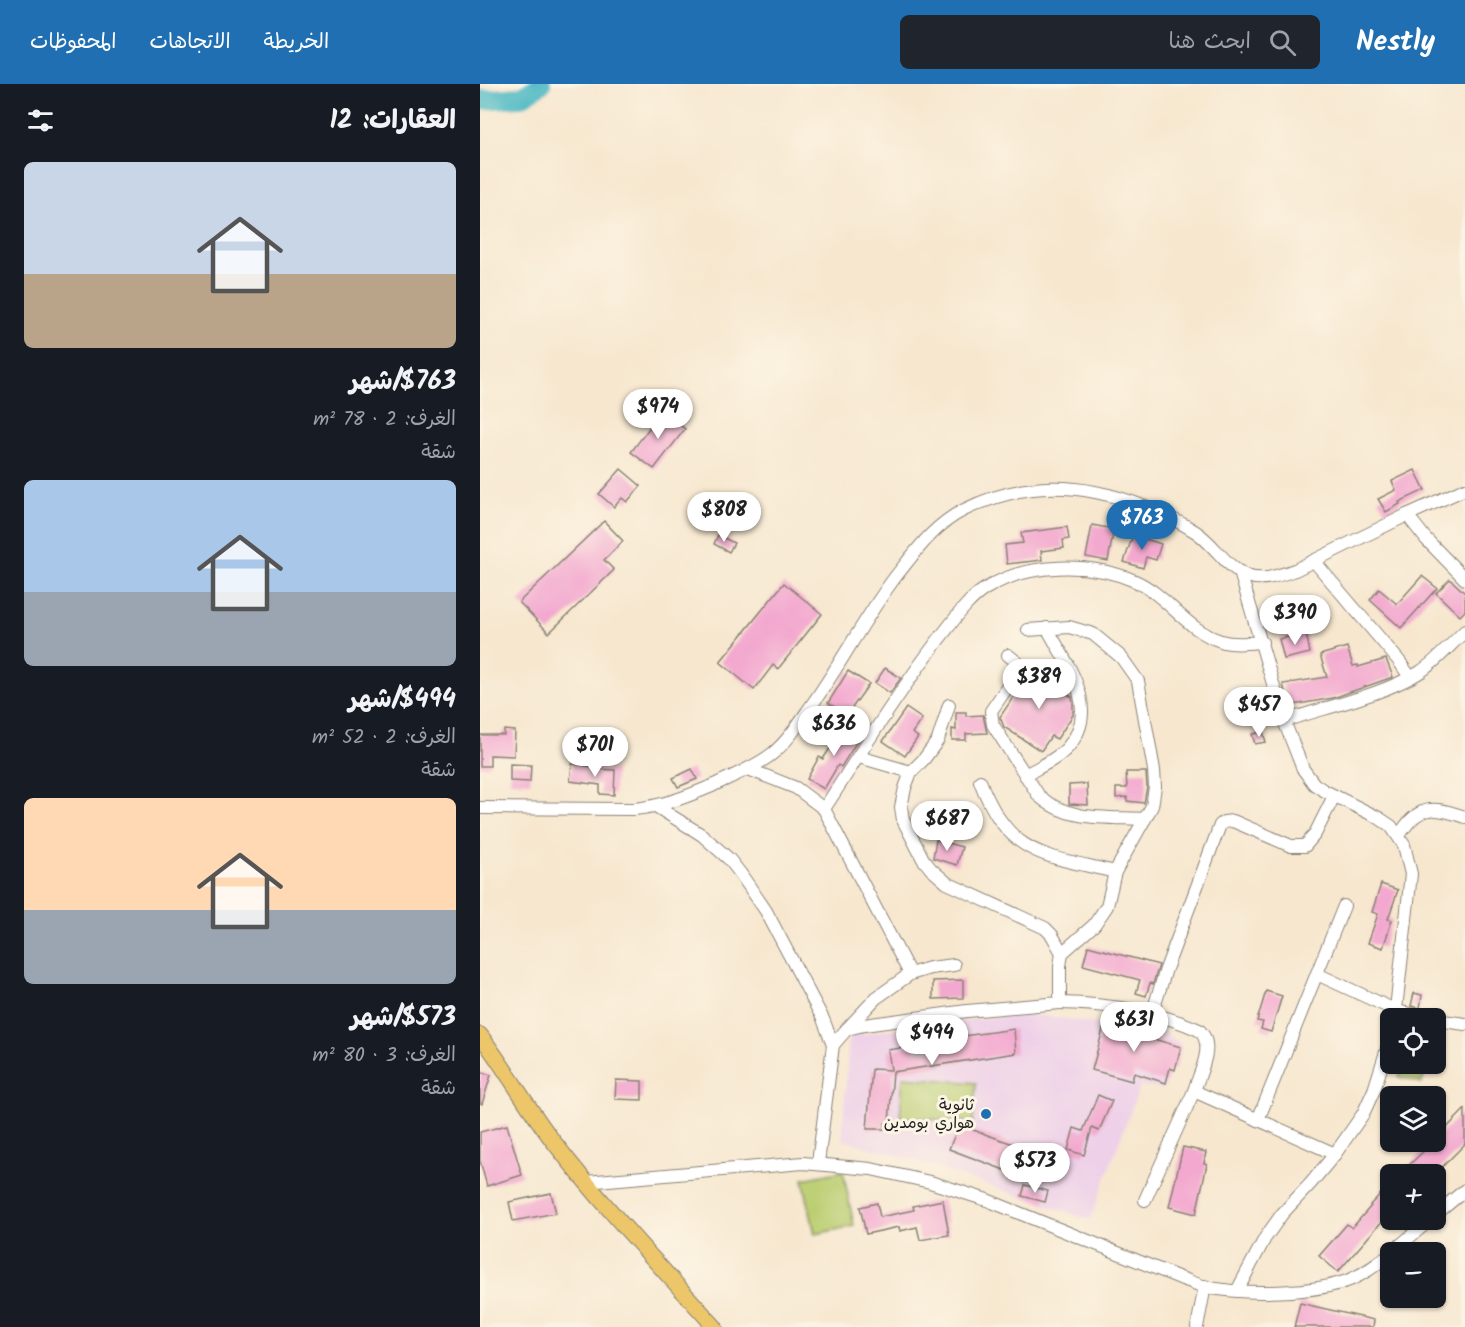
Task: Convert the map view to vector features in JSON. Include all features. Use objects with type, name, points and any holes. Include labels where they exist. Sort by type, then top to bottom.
[{"type":"main road","points":[[480,1035],[551,1138],[586,1182],[715,1327]]},
{"type":"street","points":[[480,808],[634,809],[657,807],[678,801],[748,769],[770,755],[791,735],[891,583],[931,534],[963,511],[991,499],[1045,487],[1080,488],[1105,493],[1146,507],[1184,524],[1199,534],[1240,572],[1256,579],[1288,573],[1465,489]]},
{"type":"street","points":[[1407,515],[1426,539],[1465,579]]},
{"type":"street","points":[[1314,561],[1410,677]]},
{"type":"street","points":[[825,809],[914,674],[960,612],[984,590],[1013,575],[1045,568],[1067,568],[1112,574],[1137,582],[1155,593],[1214,638],[1223,642],[1262,642]]},
{"type":"street","points":[[1240,572],[1284,721],[1303,769],[1314,784],[1391,826],[1404,845],[1411,874],[1397,1008]]},
{"type":"street","points":[[1028,630],[1069,627],[1093,634],[1121,657],[1138,681],[1154,770],[1154,799],[1115,872],[1107,906],[1101,918],[1062,953]]},
{"type":"street","points":[[1025,775],[1068,748],[1077,734],[1083,706],[1078,684],[1047,628]]},
{"type":"street","points":[[1284,721],[1385,688],[1410,677],[1430,665],[1465,631]]},
{"type":"street","points":[[1008,655],[1018,663],[1019,670],[990,711],[993,725],[1039,796],[1047,804],[1076,815],[1145,819]]},
{"type":"street","points":[[949,705],[938,740],[911,772],[901,807],[903,820],[931,869],[947,883],[1045,928],[1052,935],[1062,953],[1060,1003]]},
{"type":"street","points":[[859,757],[911,772]]},
{"type":"street","points":[[748,769],[796,788],[825,809],[910,974]]},
{"type":"street","points":[[980,782],[1002,825],[1025,846],[1050,858],[1115,872]]},
{"type":"street","points":[[1152,1014],[1166,969],[1220,825],[1233,821],[1291,846],[1305,846],[1315,834],[1334,796]]},
{"type":"street","points":[[657,807],[702,835],[729,859],[766,911],[817,1005],[833,1045],[818,1163]]},
{"type":"street","points":[[1399,836],[1412,818],[1425,810],[1445,810],[1465,817]]},
{"type":"street","points":[[1258,1120],[1344,906]]},
{"type":"street","points":[[833,1045],[876,998],[910,974],[930,968],[954,965]]},
{"type":"street","points":[[1317,974],[1383,1008]]},
{"type":"street","points":[[847,1029],[967,1011],[1060,1003],[1152,1014],[1190,1026],[1203,1033],[1207,1045],[1206,1055],[1194,1091],[1145,1200]]},
{"type":"street","points":[[1446,1021],[1465,1024]]},
{"type":"street","points":[[1237,1291],[1276,1222],[1335,1154],[1363,1113],[1380,1070]]},
{"type":"street","points":[[1194,1091],[1335,1154]]},
{"type":"street","points":[[586,1182],[788,1163],[850,1166],[930,1182],[987,1200],[1204,1286],[1237,1291],[1285,1291],[1326,1286],[1350,1280],[1380,1261]]},
{"type":"street","points":[[1446,1206],[1465,1190]]},
{"type":"street","points":[[1404,1242],[1418,1230]]},
{"type":"street","points":[[1197,1327],[1204,1286]]},
{"type":"shaded area","name":"ثانوية هواري بومدين","points":[[1104,1013],[1157,1029],[1181,1043],[1164,1089],[1140,1086],[1090,1220],[909,1158],[842,1140],[849,1037],[945,1019],[947,1022],[1034,1014],[1099,1024]]},
{"type":"green space","points":[[1400,1074],[1424,1074],[1422,1083],[1399,1077]]},
{"type":"green space","points":[[903,1077],[976,1083],[973,1122],[900,1117]]},
{"type":"green space","points":[[843,1171],[854,1226],[815,1234],[803,1179]]},
{"type":"building","points":[[662,411],[685,429],[654,469],[631,452]]},
{"type":"building","points":[[621,469],[641,486],[627,502],[622,498],[614,507],[599,494]]},
{"type":"building","points":[[1415,470],[1425,490],[1399,502],[1400,504],[1386,512],[1378,499],[1396,490],[1392,481]]},
{"type":"building","points":[[604,521],[623,541],[604,560],[614,570],[549,633],[519,602]]},
{"type":"building","points":[[1092,525],[1114,529],[1108,561],[1086,557]]},
{"type":"building","points":[[1067,527],[1069,539],[1063,540],[1064,548],[1041,551],[1042,560],[1007,564],[1005,545],[1023,543],[1021,533]]},
{"type":"building","points":[[718,535],[734,543],[729,552],[714,544]]},
{"type":"building","points":[[1133,535],[1161,544],[1156,560],[1146,557],[1143,568],[1124,562]]},
{"type":"building","points":[[1422,576],[1437,588],[1401,628],[1370,600],[1379,589],[1397,604]]},
{"type":"building","points":[[1450,579],[1465,593],[1465,611],[1460,616],[1436,593]]},
{"type":"building","points":[[784,583],[822,614],[778,669],[773,665],[754,690],[720,662]]},
{"type":"building","points":[[1306,633],[1310,653],[1284,659],[1279,639]]},
{"type":"building","points":[[1347,647],[1353,666],[1358,665],[1358,667],[1386,659],[1393,677],[1333,698],[1288,706],[1283,684],[1327,677],[1320,655]]},
{"type":"building","points":[[1034,666],[1068,688],[1064,692],[1072,697],[1073,703],[1073,715],[1057,739],[1051,736],[1041,751],[1004,727],[1000,717]]},
{"type":"building","points":[[885,668],[901,678],[890,693],[875,683]]},
{"type":"building","points":[[848,671],[869,684],[847,715],[828,703]]},
{"type":"building","points":[[906,708],[922,719],[912,733],[918,737],[905,756],[883,741]]},
{"type":"building","points":[[956,712],[966,712],[966,716],[983,715],[987,733],[966,734],[966,740],[952,740],[952,729],[956,730]]},
{"type":"building","points":[[846,724],[861,735],[841,767],[838,765],[824,789],[807,779],[819,757],[823,759]]},
{"type":"building","points":[[504,730],[515,731],[514,756],[490,755],[490,766],[480,766],[480,735],[504,735]]},
{"type":"building","points":[[1263,732],[1266,742],[1255,744],[1252,734]]},
{"type":"building","points":[[510,764],[531,765],[530,782],[510,781]]},
{"type":"building","points":[[572,764],[615,770],[614,795],[600,794],[600,785],[570,781]]},
{"type":"building","points":[[692,769],[697,779],[678,787],[673,778]]},
{"type":"building","points":[[1126,772],[1146,772],[1147,787],[1144,803],[1127,801],[1127,797],[1116,798],[1116,788],[1127,788]]},
{"type":"building","points":[[1087,784],[1088,805],[1069,804],[1069,785]]},
{"type":"building","points":[[936,840],[962,847],[957,865],[933,858]]},
{"type":"building","points":[[1381,884],[1398,890],[1388,919],[1392,920],[1383,948],[1368,943],[1378,914],[1372,912]]},
{"type":"building","points":[[1088,946],[1159,965],[1153,984],[1150,983],[1146,996],[1136,993],[1140,980],[1083,965]]},
{"type":"building","points":[[963,980],[963,998],[933,999],[933,981]]},
{"type":"building","points":[[1266,991],[1282,996],[1271,1032],[1261,1029],[1263,1022],[1257,1021]]},
{"type":"building","points":[[1414,993],[1422,995],[1420,1008],[1411,1006]]},
{"type":"building","points":[[1106,1018],[1146,1027],[1143,1036],[1181,1047],[1175,1070],[1170,1068],[1166,1083],[1134,1073],[1132,1081],[1092,1070]]},
{"type":"building","points":[[1014,1029],[1016,1053],[893,1072],[889,1123],[885,1123],[885,1129],[867,1129],[872,1069],[891,1070],[888,1050],[914,1046],[915,1052],[950,1047],[949,1038]]},
{"type":"building","points":[[480,1072],[491,1075],[482,1104],[480,1103]]},
{"type":"building","points":[[616,1080],[642,1081],[642,1100],[615,1099]]},
{"type":"building","points":[[1098,1095],[1112,1101],[1099,1131],[1092,1128],[1084,1155],[1068,1150],[1074,1128],[1083,1131]]},
{"type":"building","points":[[1465,1109],[1465,1144],[1445,1164],[1410,1164],[1423,1152],[1446,1152],[1446,1129]]},
{"type":"building","points":[[507,1125],[522,1175],[487,1186],[480,1161],[480,1132]]},
{"type":"building","points":[[959,1125],[1016,1145],[1007,1171],[949,1149]]},
{"type":"building","points":[[1183,1147],[1206,1152],[1204,1163],[1207,1164],[1196,1214],[1169,1207]]},
{"type":"building","points":[[1025,1185],[1048,1191],[1045,1202],[1022,1196]]},
{"type":"building","points":[[551,1193],[556,1213],[513,1221],[509,1202]]},
{"type":"building","points":[[1380,1194],[1380,1224],[1338,1272],[1319,1256],[1347,1224],[1352,1228]]},
{"type":"building","points":[[943,1200],[949,1235],[920,1240],[917,1227],[900,1231],[899,1227],[866,1234],[860,1207],[877,1203],[880,1217],[914,1210],[913,1206]]},
{"type":"building","points":[[1300,1303],[1374,1320],[1373,1327],[1294,1327]]},
{"type":"waterway","points":[[480,100],[521,97],[541,84]]},
{"type":"place","name":"ثانوية هواري بومدين","points":[[986,1114]]}]
